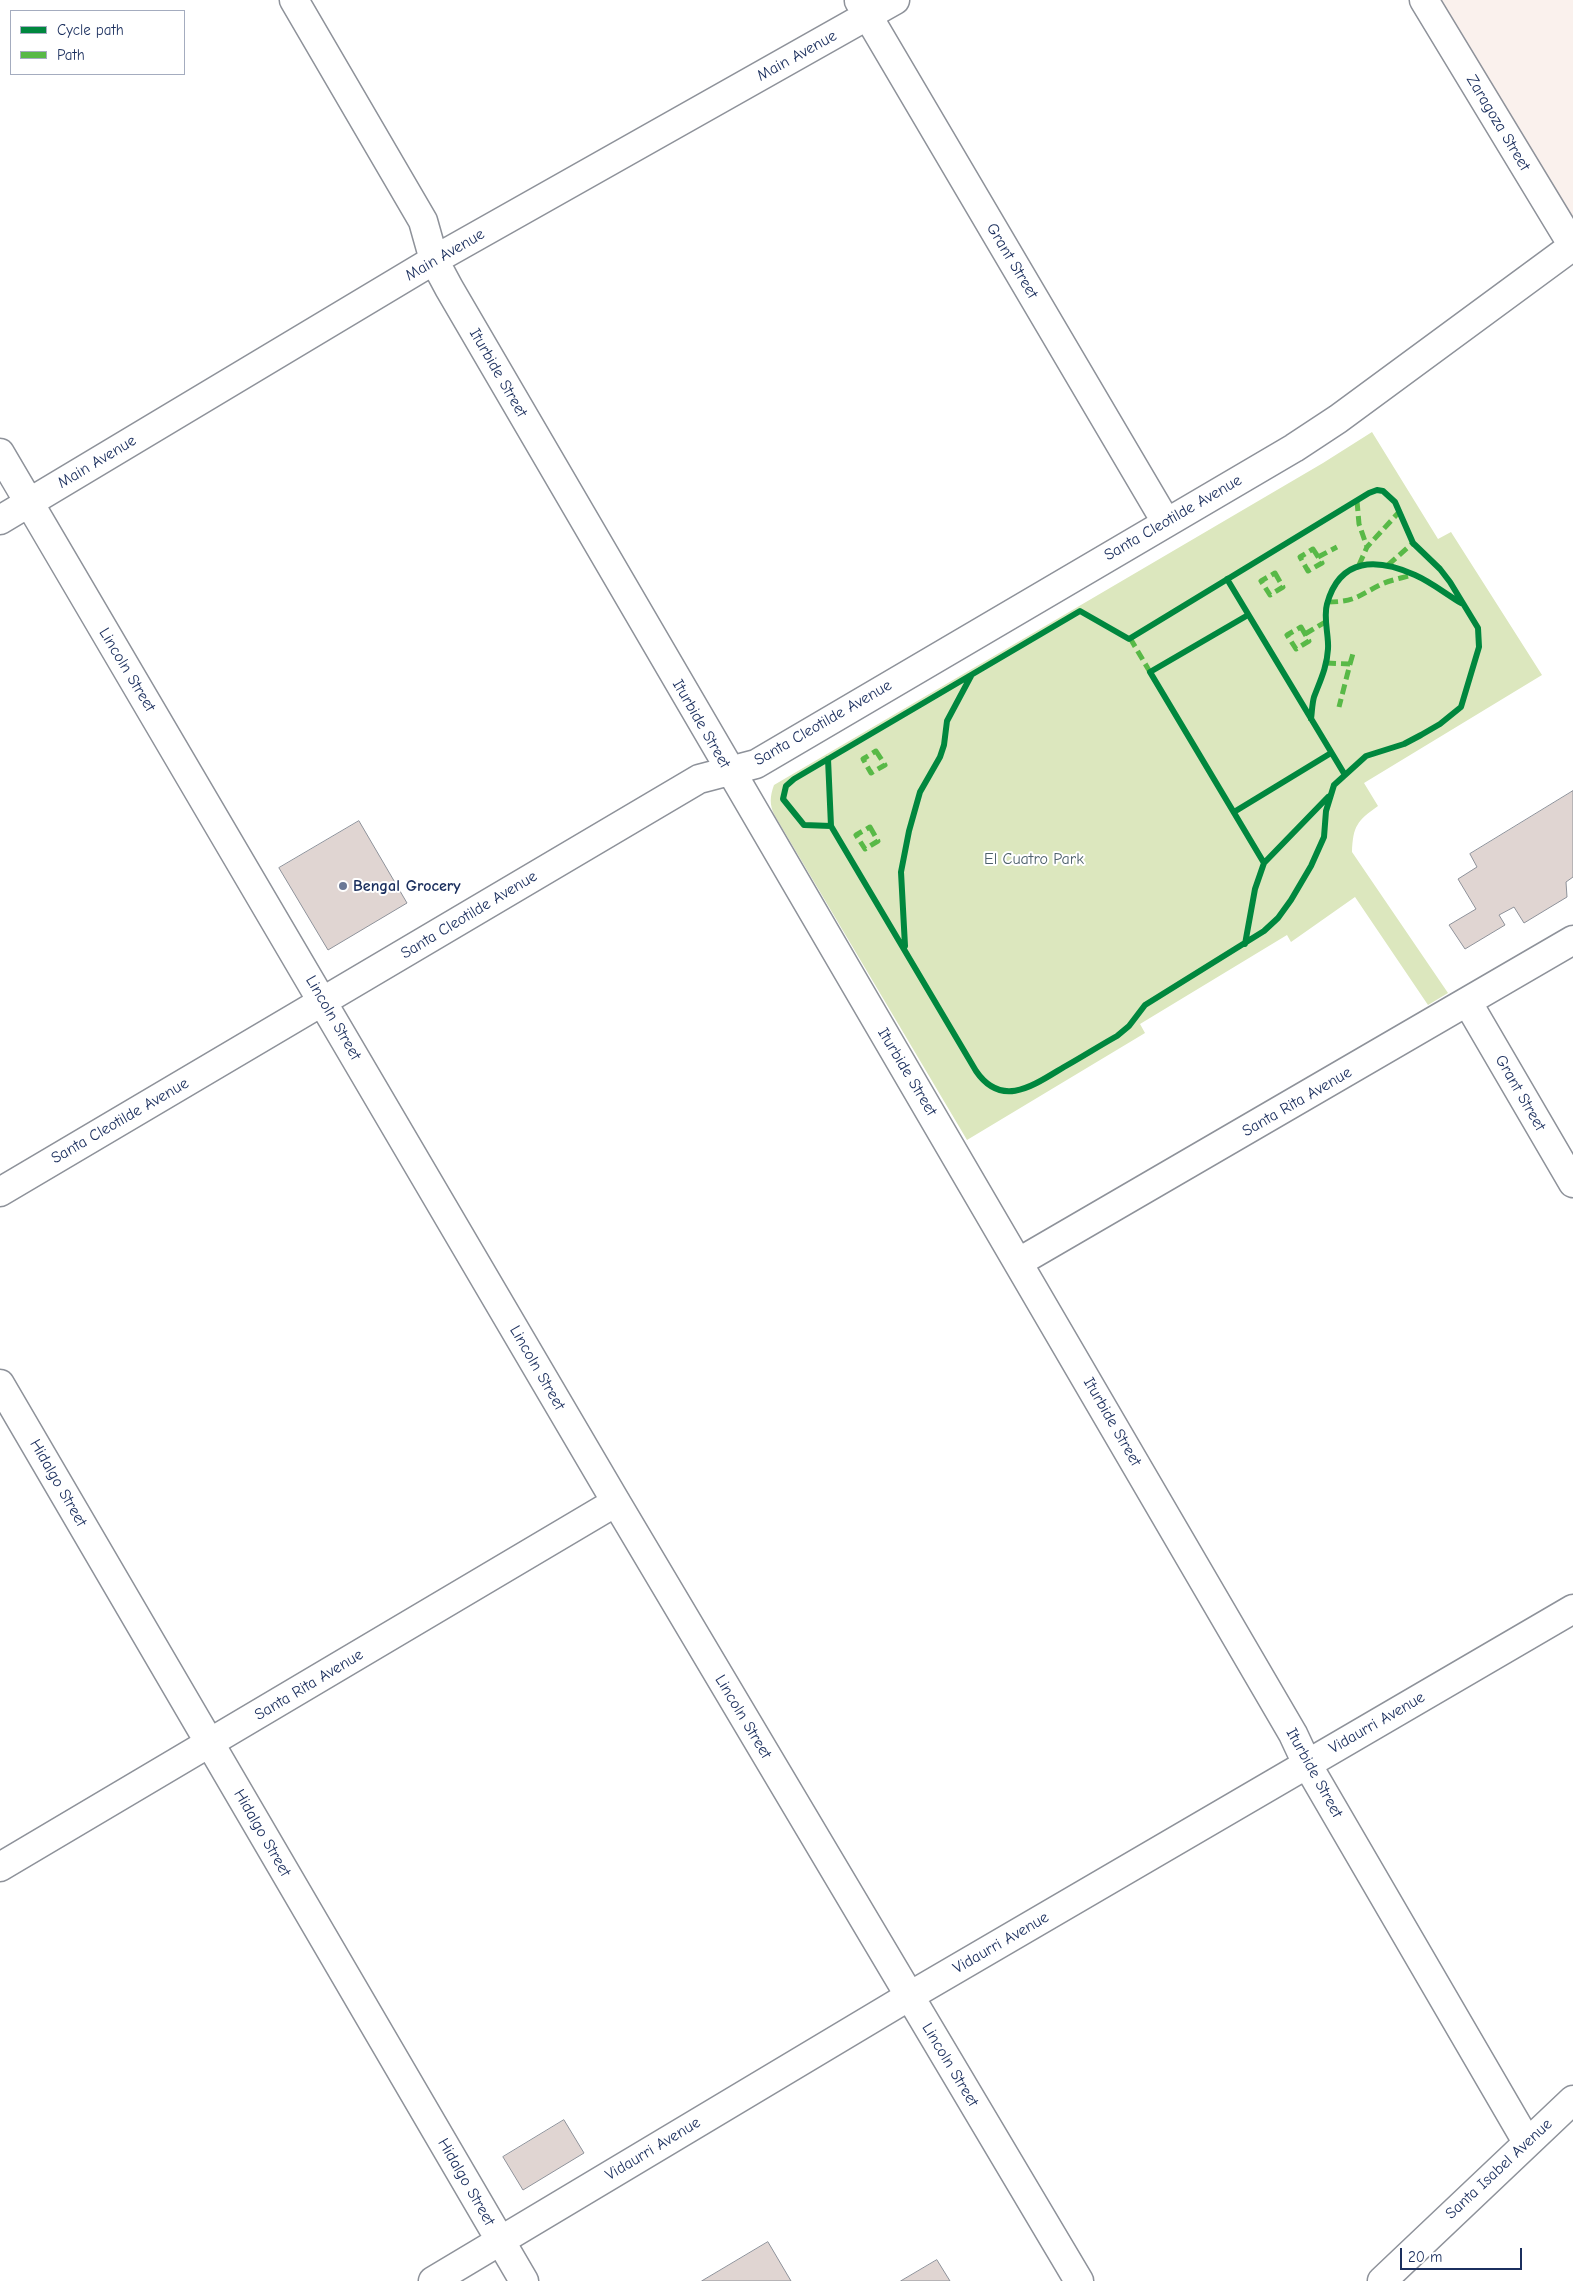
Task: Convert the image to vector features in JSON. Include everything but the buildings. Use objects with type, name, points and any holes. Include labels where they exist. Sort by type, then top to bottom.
[{"type":"street","name":"Iturbide Street","points":[[294,0],[423,221],[434,260],[729,772],[1020,1262],[1288,1725],[1307,1764],[1527,2142]]},
{"type":"street","name":"Main Avenue","points":[[0,520],[434,260],[863,8],[895,0]]},
{"type":"street","name":"Zaragoza Street","points":[[1424,0],[1573,246]]},
{"type":"street","name":"Grant Street","points":[[863,8],[1166,522]]},
{"type":"street","name":"Santa Cleotilde Avenue","points":[[0,1192],[699,779],[756,764],[1294,448],[1338,419],[1573,246]]},
{"type":"street","name":"Lincoln Street","points":[[0,453],[908,1997],[1079,2281]]},
{"type":"street","name":"Santa Rita Avenue","points":[[1020,1262],[1573,940]]},
{"type":"street","name":"Grant Street","points":[[1468,1002],[1573,1183]]},
{"type":"street","name":"Hidalgo Street","points":[[0,1384],[524,2281]]},
{"type":"street","name":"Santa Rita Avenue","points":[[0,1867],[616,1502]]},
{"type":"street","name":"Vidaurri Avenue","points":[[433,2281],[908,1997],[1573,1609]]},
{"type":"street","name":"Santa Isabel Avenue","points":[[1382,2281],[1573,2100]]},
{"type":"shaded area","points":[[1424,0],[1573,0],[1573,246]]},
{"type":"green space","name":"El Cuatro Park","points":[[1372,432],[1438,539],[1451,532],[1542,675],[1364,783],[1378,806],[1361,820],[1355,830],[1352,852],[1448,993],[1428,1005],[1355,897],[1291,942],[1287,935],[1140,1024],[1145,1033],[967,1140],[775,816],[771,800],[774,785],[1323,463]]},
{"type":"marked path","points":[[1357,501],[1359,524],[1367,547]]},
{"type":"marked path","points":[[1359,565],[1367,547],[1400,511]]},
{"type":"marked path","points":[[1388,565],[1413,543]]},
{"type":"marked path","points":[[1318,557],[1337,547]]},
{"type":"marked path","points":[[1313,549],[1322,563],[1308,571],[1300,557],[1313,549]]},
{"type":"marked path","points":[[1275,573],[1283,587],[1270,595],[1261,581],[1275,573]]},
{"type":"marked path","points":[[1328,602],[1345,601],[1385,583],[1412,575]]},
{"type":"marked path","points":[[1305,634],[1327,621]]},
{"type":"marked path","points":[[1301,627],[1309,641],[1296,649],[1287,635],[1301,627]]},
{"type":"marked path","points":[[1130,638],[1150,672]]},
{"type":"marked path","points":[[1350,664],[1354,650]]},
{"type":"marked path","points":[[1326,663],[1350,664],[1339,707]]},
{"type":"marked path","points":[[876,751],[885,765],[871,773],[863,759],[876,751]]},
{"type":"marked path","points":[[870,827],[878,841],[865,849],[856,835],[870,827]]},
{"type":"cycle path","points":[[1377,490],[1383,491],[1395,502],[1413,543],[1440,569],[1450,582],[1478,628],[1479,647],[1461,707],[1440,724],[1404,744],[1366,756],[1334,785],[1326,811],[1324,837],[1311,866],[1278,918],[1264,931],[1145,1005],[1129,1026],[1117,1036],[1041,1081],[1019,1090],[1007,1091],[996,1089],[976,1071],[831,826],[804,825],[783,799],[786,786],[794,779],[1080,611],[1129,639],[1369,493],[1377,490]]},
{"type":"cycle path","points":[[1311,719],[1314,697],[1323,674],[1327,656],[1327,604],[1333,589],[1341,577],[1351,570],[1374,564],[1401,569],[1427,581],[1461,603]]},
{"type":"cycle path","points":[[1227,579],[1345,775]]},
{"type":"cycle path","points":[[1248,615],[1150,672],[1264,863]]},
{"type":"cycle path","points":[[905,946],[901,872],[909,831],[920,792],[940,757],[944,745],[947,721],[971,676]]},
{"type":"cycle path","points":[[1234,812],[1331,753]]},
{"type":"cycle path","points":[[828,759],[831,826]]},
{"type":"cycle path","points":[[1245,944],[1255,889],[1264,863],[1328,797]]},
{"type":"place","name":"Bengal Grocery","points":[[343,886]]}]
